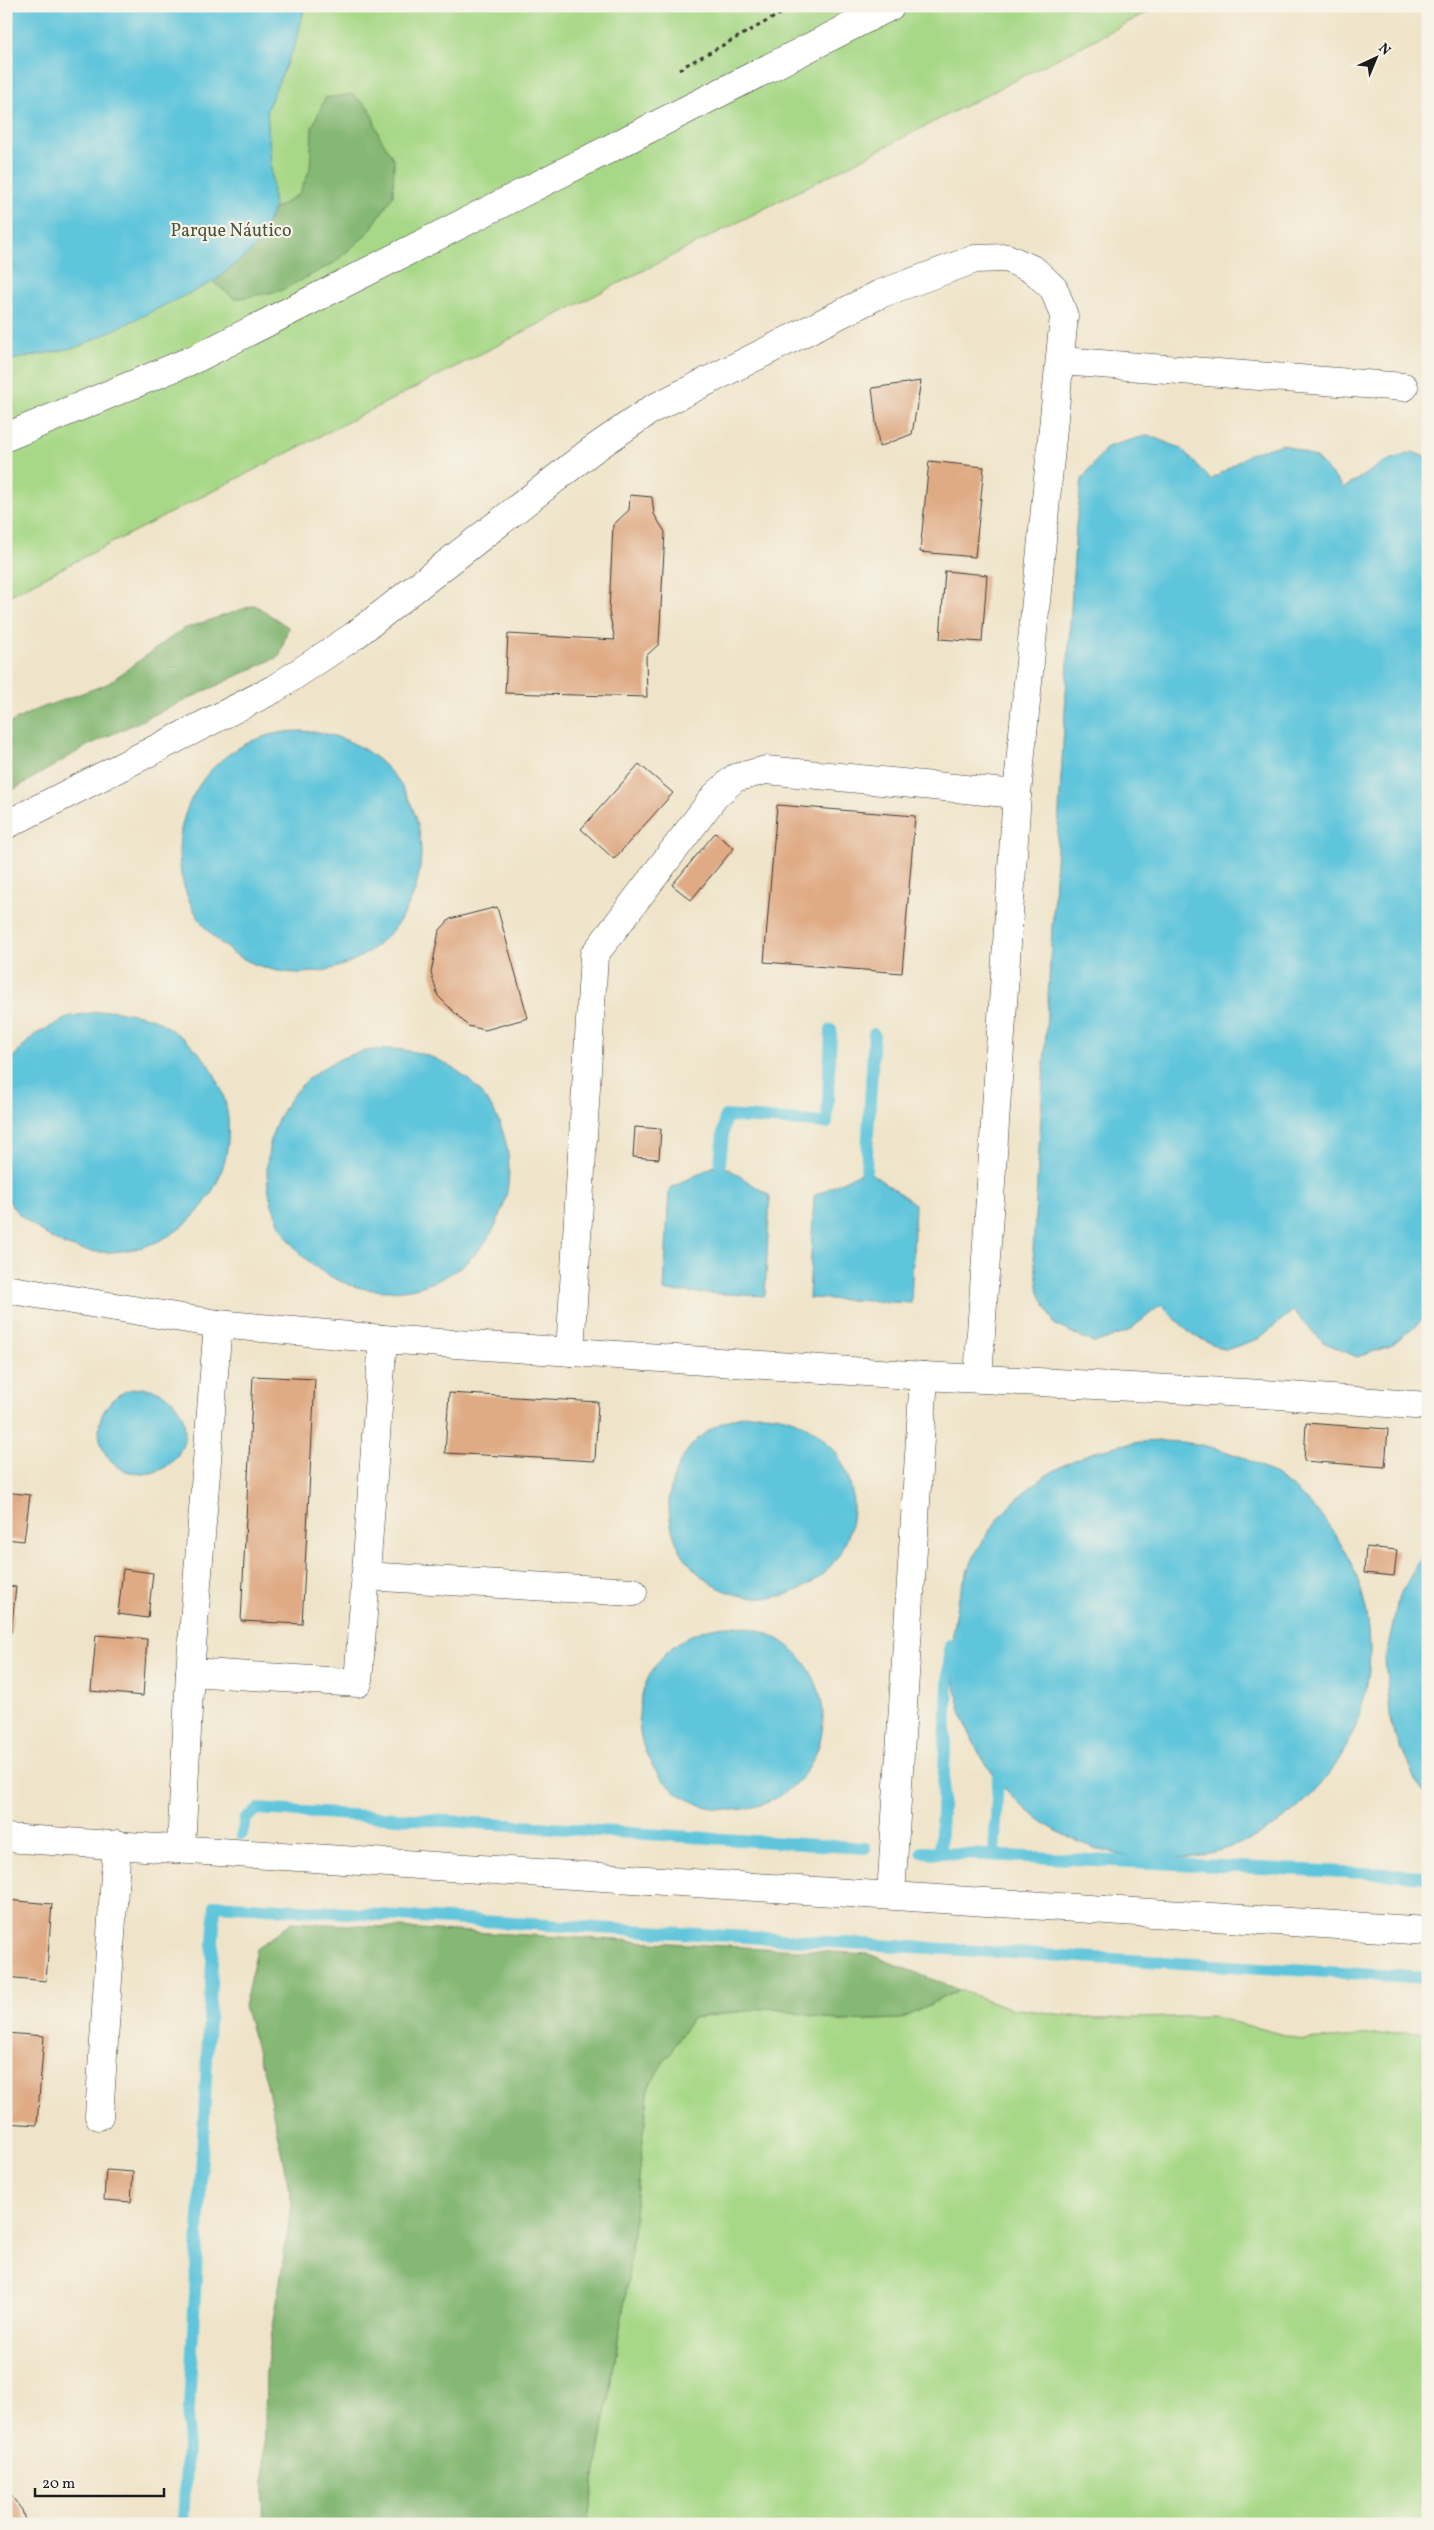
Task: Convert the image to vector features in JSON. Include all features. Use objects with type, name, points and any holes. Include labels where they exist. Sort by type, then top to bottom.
[{"type":"lane","points":[[6,436],[197,358],[891,6]]},
{"type":"lane","points":[[6,825],[274,689],[354,636],[591,451],[652,409],[880,294],[975,259],[1006,258],[1034,270],[1054,289],[1064,316],[1017,794],[978,1378]]},
{"type":"lane","points":[[1061,361],[1404,387]]},
{"type":"lane","points":[[570,1352],[594,955],[714,796],[735,778],[766,770],[1017,794]]},
{"type":"lane","points":[[6,1289],[218,1324],[383,1339],[924,1376],[1263,1394],[1428,1406]]},
{"type":"lane","points":[[181,1848],[190,1672],[218,1324]]},
{"type":"lane","points":[[190,1672],[358,1683],[383,1339]]},
{"type":"lane","points":[[891,1895],[924,1376]]},
{"type":"lane","points":[[365,1576],[634,1592]]},
{"type":"lane","points":[[6,1838],[1428,1931]]},
{"type":"lane","points":[[99,2116],[117,1844]]},
{"type":"green space","name":"Parque Náutico","points":[[6,6],[1160,6],[6,597]]},
{"type":"green space","points":[[352,94],[370,109],[379,135],[394,160],[393,196],[368,233],[334,263],[280,291],[235,299],[213,282],[254,249],[274,209],[299,194],[310,169],[312,128],[325,98]]},
{"type":"green space","points":[[255,605],[288,627],[280,656],[87,746],[6,794],[6,725],[33,711],[107,684],[183,629]]},
{"type":"green space","points":[[292,1922],[869,1954],[959,1990],[901,2019],[841,2021],[769,2008],[692,2018],[649,2085],[627,2287],[587,2524],[263,2524],[266,2371],[292,2204],[266,2080],[244,2006],[257,1949]]},
{"type":"green space","points":[[959,1990],[1010,2008],[1097,2019],[1210,2016],[1304,2040],[1428,2031],[1428,2524],[587,2524],[627,2287],[649,2085],[692,2018],[769,2008],[841,2021],[901,2019]]},
{"type":"water","points":[[6,6],[305,6],[296,42],[267,109],[274,209],[254,249],[213,282],[78,347],[6,361]]},
{"type":"water","points":[[1148,435],[1182,449],[1211,480],[1249,454],[1283,444],[1316,458],[1344,488],[1384,462],[1413,452],[1428,458],[1428,1320],[1425,1318],[1390,1346],[1357,1357],[1323,1342],[1293,1311],[1258,1339],[1226,1350],[1192,1335],[1161,1305],[1127,1332],[1094,1343],[1055,1325],[1039,1293],[1033,1250],[1076,525],[1082,479],[1107,447]]},
{"type":"water","points":[[300,731],[335,736],[357,745],[377,759],[393,775],[407,795],[416,817],[421,852],[416,887],[407,909],[393,929],[377,945],[357,959],[335,968],[300,973],[265,968],[243,959],[223,945],[207,929],[193,909],[184,887],[179,852],[184,817],[193,795],[207,775],[223,759],[243,745],[265,736]]},
{"type":"water","points":[[112,1010],[158,1021],[173,1031],[204,1059],[222,1092],[229,1129],[223,1165],[208,1198],[183,1226],[150,1245],[109,1252],[85,1251],[55,1240],[24,1218],[8,1200],[5,1185],[6,1065],[34,1035],[71,1016]]},
{"type":"water","points":[[388,1049],[423,1054],[445,1063],[465,1077],[481,1093],[495,1113],[504,1135],[509,1170],[504,1205],[495,1227],[481,1247],[465,1263],[445,1277],[423,1286],[388,1291],[353,1286],[331,1277],[311,1263],[295,1247],[281,1227],[272,1205],[267,1170],[272,1135],[281,1113],[295,1093],[311,1077],[331,1063],[353,1054]]},
{"type":"water","points":[[720,1163],[770,1196],[765,1296],[664,1291],[669,1189]]},
{"type":"water","points":[[866,1170],[915,1204],[911,1303],[809,1298],[814,1196]]},
{"type":"water","points":[[142,1388],[158,1391],[166,1395],[178,1407],[182,1415],[185,1431],[182,1447],[178,1455],[166,1467],[158,1471],[142,1474],[126,1471],[118,1467],[106,1455],[102,1447],[99,1431],[102,1415],[106,1407],[118,1395],[126,1391]]},
{"type":"water","points":[[752,1414],[770,1414],[796,1421],[826,1441],[846,1471],[853,1497],[853,1515],[846,1541],[826,1571],[804,1587],[788,1594],[770,1598],[752,1598],[734,1594],[718,1587],[703,1577],[690,1564],[680,1549],[673,1533],[669,1515],[669,1497],[673,1479],[680,1463],[690,1448],[703,1435],[718,1425],[734,1418]]},
{"type":"water","points":[[1161,1441],[1202,1445],[1241,1457],[1277,1476],[1309,1502],[1335,1534],[1354,1570],[1366,1609],[1370,1650],[1366,1691],[1354,1730],[1335,1766],[1309,1798],[1277,1824],[1241,1843],[1202,1855],[1161,1859],[1120,1855],[1081,1843],[1045,1824],[1013,1798],[987,1766],[968,1730],[956,1691],[952,1650],[956,1609],[968,1570],[987,1534],[1013,1502],[1045,1476],[1081,1457],[1120,1445]]},
{"type":"water","points":[[1428,1546],[1428,1798],[1418,1786],[1391,1726],[1385,1660],[1399,1596]]},
{"type":"water","points":[[731,1626],[749,1628],[766,1633],[796,1653],[816,1683],[821,1700],[823,1718],[821,1736],[816,1753],[796,1783],[766,1803],[749,1808],[731,1810],[713,1808],[696,1803],[666,1783],[646,1753],[641,1736],[639,1718],[641,1700],[646,1683],[666,1653],[696,1633],[713,1628]]},
{"type":"building","points":[[921,381],[912,434],[879,447],[872,388]]},
{"type":"building","points":[[929,461],[984,467],[975,557],[920,552]]},
{"type":"building","points":[[630,495],[652,497],[654,514],[665,532],[659,644],[646,656],[647,697],[505,693],[508,634],[615,640],[609,612],[613,525],[629,510]]},
{"type":"building","points":[[945,571],[987,575],[982,642],[940,639]]},
{"type":"building","points":[[639,764],[673,793],[614,859],[581,829]]},
{"type":"building","points":[[777,805],[915,816],[902,973],[764,962]]},
{"type":"building","points":[[715,833],[734,848],[691,900],[672,885]]},
{"type":"building","points":[[497,907],[528,1018],[485,1030],[468,1026],[438,996],[431,973],[439,931],[450,919]]},
{"type":"building","points":[[635,1127],[661,1129],[659,1159],[633,1157]]},
{"type":"building","points":[[253,1376],[315,1379],[302,1624],[241,1621]]},
{"type":"building","points":[[449,1393],[598,1402],[595,1461],[445,1453]]},
{"type":"building","points":[[1306,1423],[1388,1429],[1385,1467],[1304,1461]]},
{"type":"building","points":[[6,1492],[30,1495],[24,1541],[6,1539]]},
{"type":"building","points":[[1366,1547],[1397,1550],[1394,1576],[1364,1573]]},
{"type":"building","points":[[123,1569],[153,1573],[148,1618],[118,1614]]},
{"type":"building","points":[[6,1586],[16,1587],[11,1633],[6,1632]]},
{"type":"building","points":[[96,1635],[147,1639],[143,1696],[91,1691]]},
{"type":"building","points":[[6,1714],[12,1714],[8,1777],[6,1777]]},
{"type":"building","points":[[6,1900],[52,1904],[46,1981],[6,1977]]},
{"type":"building","points":[[6,2033],[44,2036],[37,2125],[6,2123]]},
{"type":"building","points":[[106,2170],[133,2172],[131,2202],[104,2200]]},
{"type":"building","points":[[6,2489],[22,2510],[26,2524],[6,2524]]},
{"type":"waterway","points":[[720,1163],[725,1116],[827,1123],[831,1030]]},
{"type":"waterway","points":[[866,1170],[874,1034]]},
{"type":"waterway","points":[[940,1853],[950,1645]]},
{"type":"waterway","points":[[994,1855],[998,1780]]},
{"type":"waterway","points":[[242,1834],[245,1819],[258,1809],[865,1848]]},
{"type":"waterway","points":[[922,1852],[1428,1876]]},
{"type":"waterway","points":[[183,2524],[215,1905],[1428,1978]]}]
